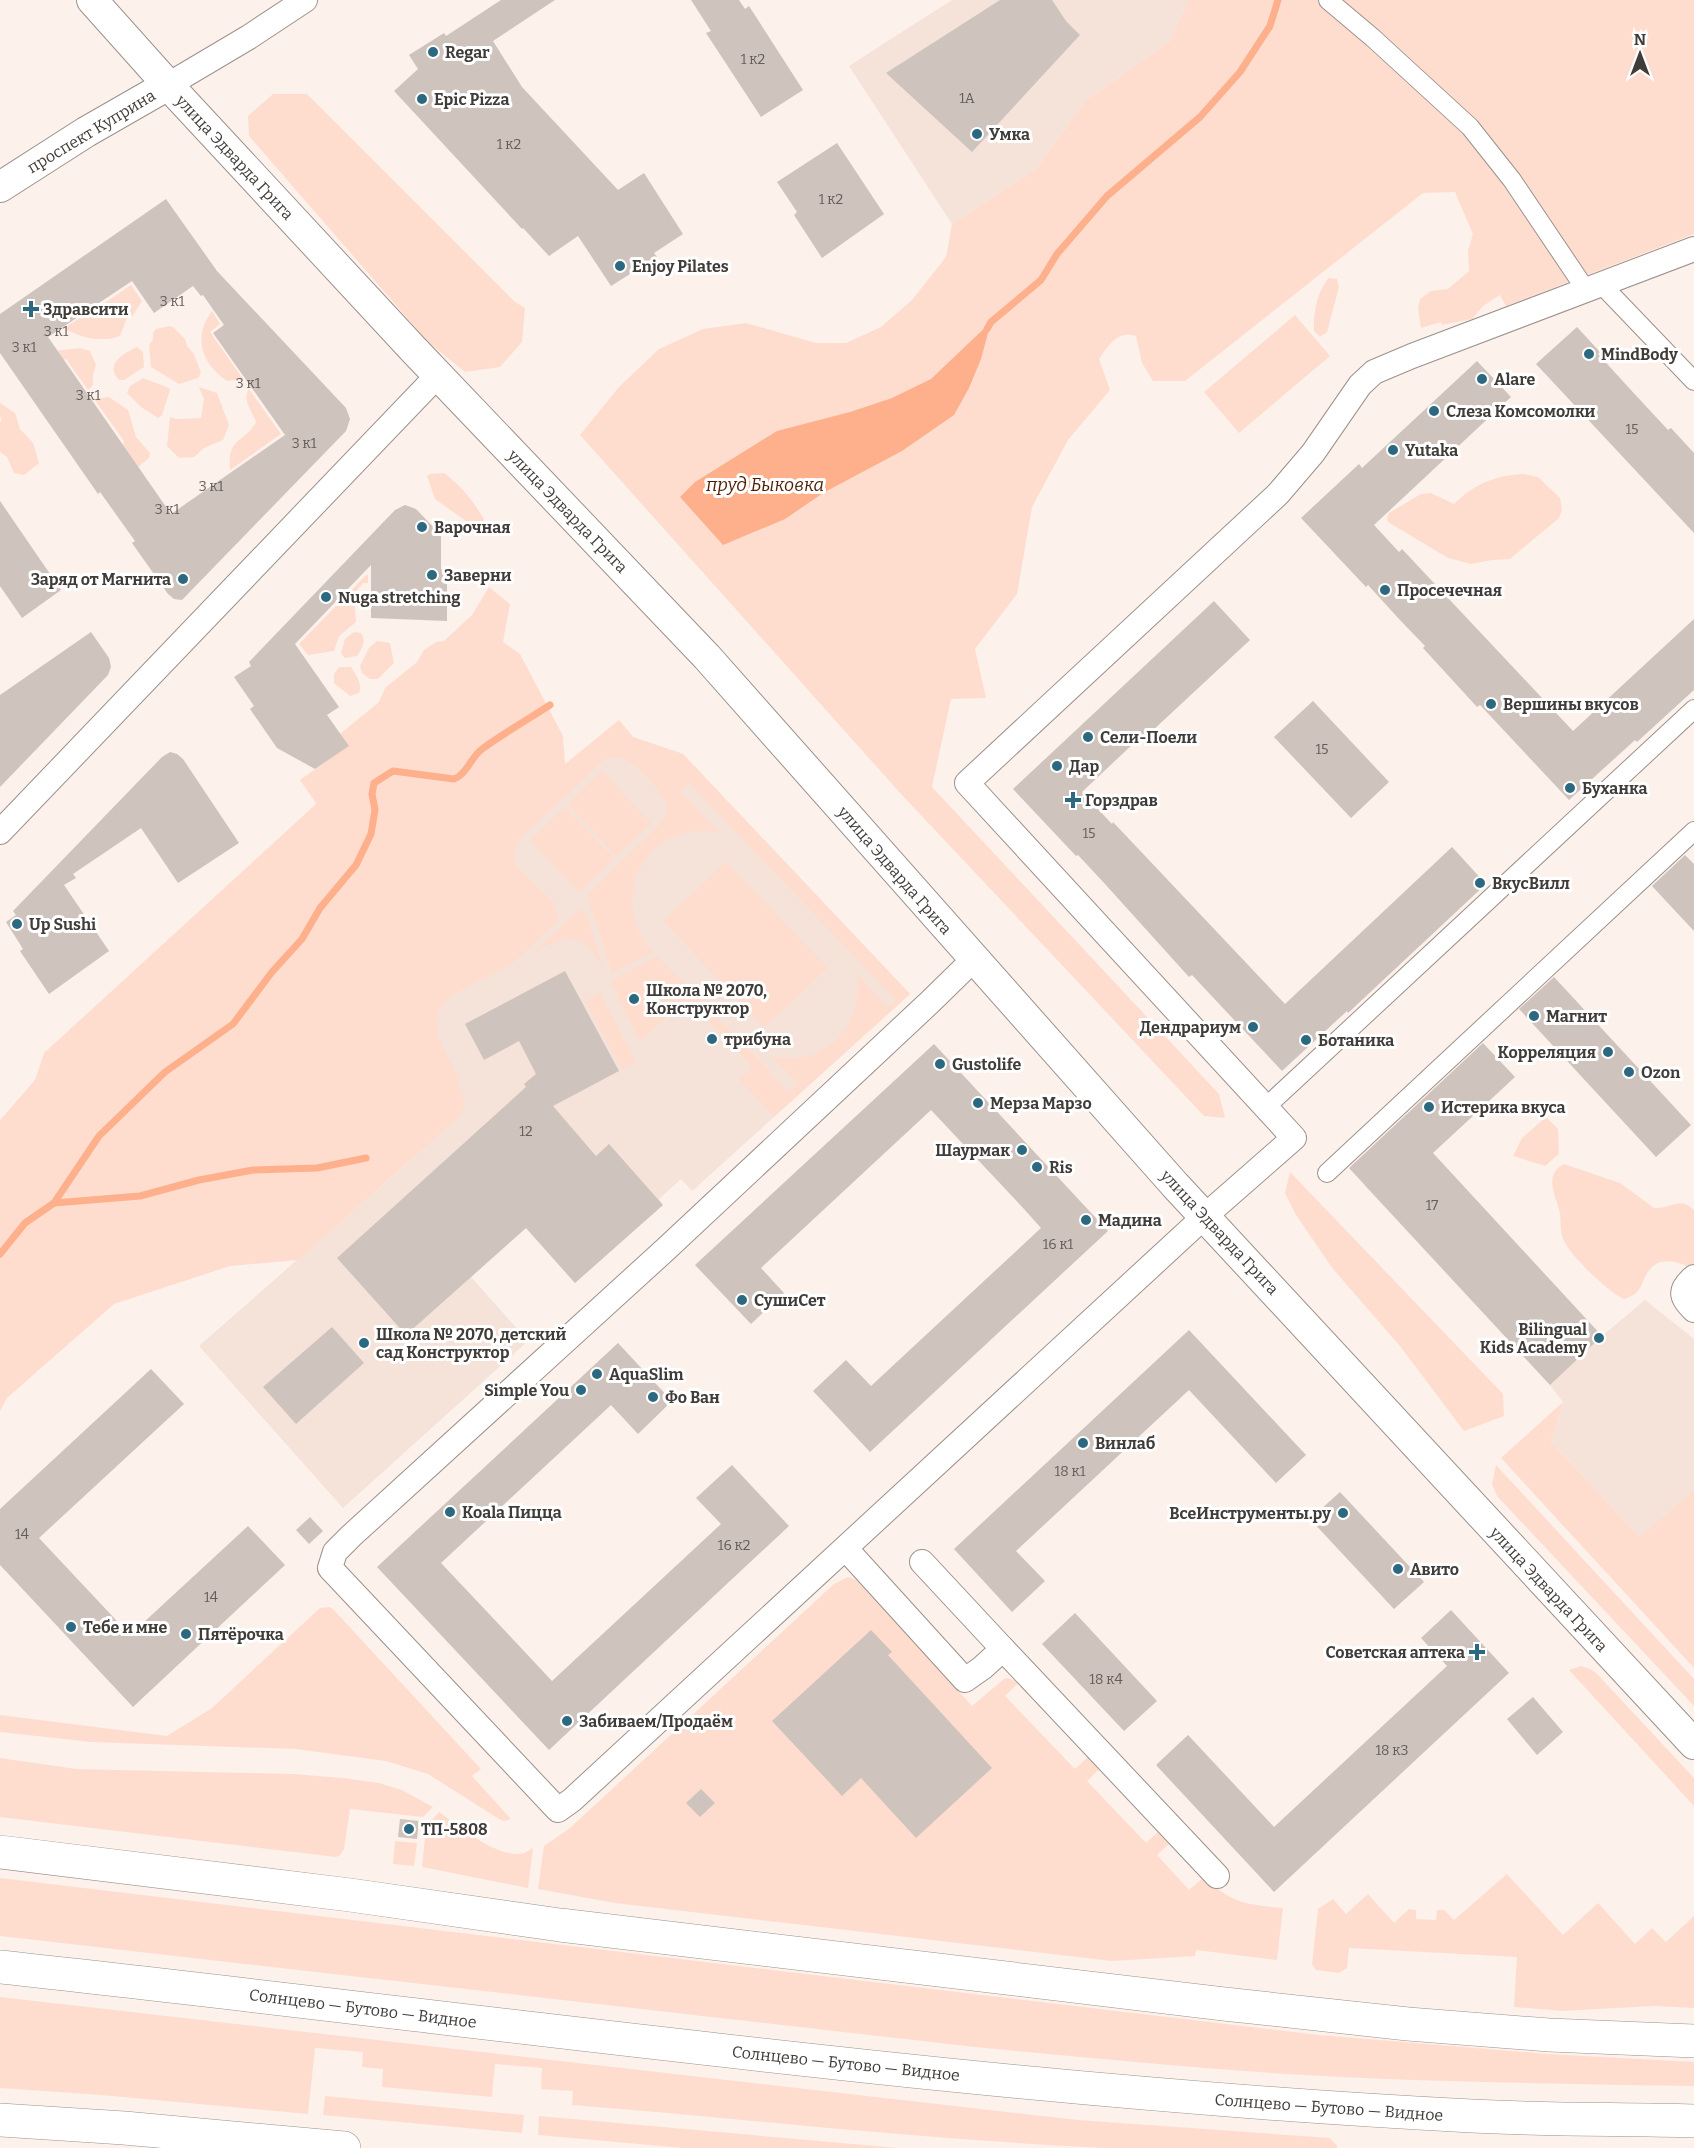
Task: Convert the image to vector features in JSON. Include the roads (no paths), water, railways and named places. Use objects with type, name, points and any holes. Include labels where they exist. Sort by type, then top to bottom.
[{"type":"main road","points":[[0,1852],[339,1893],[560,1925],[1256,2008],[1432,2026],[1550,2035],[1694,2041]]},
{"type":"main road","name":"Солнцево — Бутово — Видное","points":[[0,1967],[911,2070],[1182,2097],[1475,2116],[1694,2121]]},
{"type":"main road","points":[[0,2120],[124,2128],[344,2148]]},
{"type":"street","name":"улица Эдварда Грига","points":[[92,0],[168,86],[438,375],[707,657],[1205,1216],[1694,1744]]},
{"type":"street","name":"проспект Куприна","points":[[0,187],[86,132],[249,37],[305,0]]},
{"type":"street","points":[[1328,0],[1470,127],[1593,287],[1694,381]]},
{"type":"street","points":[[974,959],[666,1249],[335,1552],[330,1568],[558,1810],[572,1800],[846,1550],[1205,1216],[1294,1138],[967,783],[1278,494],[1313,453],[1351,395],[1365,379],[1388,365],[1694,249]]},
{"type":"street","points":[[0,832],[438,375]]},
{"type":"street","points":[[1266,1107],[1694,709]]},
{"type":"street","points":[[1327,1173],[1694,831]]},
{"type":"street","points":[[1694,1277],[1685,1285],[1683,1291],[1685,1301],[1694,1310]]},
{"type":"street","points":[[846,1550],[965,1680],[1004,1649]]},
{"type":"street","points":[[922,1562],[1217,1876]]},
{"type":"water","name":"пруд Быковка","points":[[991,322],[981,359],[954,415],[902,451],[823,493],[785,519],[723,545],[680,497],[695,482],[777,431],[850,412],[892,398],[931,379]]},
{"type":"waterway","points":[[987,329],[991,322],[1041,280],[1057,254],[1107,196],[1200,117],[1240,72],[1270,26],[1278,0]]},
{"type":"waterway","points":[[0,1254],[25,1223],[54,1203],[99,1136],[165,1072],[233,1024],[272,972],[302,939],[320,908],[356,865],[371,834],[375,810],[372,794],[374,783],[393,771],[454,779],[482,749],[550,705]]},
{"type":"waterway","points":[[54,1203],[140,1196],[199,1180],[253,1170],[317,1168],[366,1158]]},
{"type":"place","name":"Regar","points":[[433,52]]},
{"type":"place","name":"Epic Pizza","points":[[422,99]]},
{"type":"place","name":"Умка","points":[[977,134]]},
{"type":"place","name":"Enjoy Pilates","points":[[620,266]]},
{"type":"place","name":"Здравсити","points":[[31,309]]},
{"type":"place","name":"MindBody","points":[[1589,354]]},
{"type":"place","name":"Alare","points":[[1482,379]]},
{"type":"place","name":"Слеза Комсомолки","points":[[1434,411]]},
{"type":"place","name":"Yutaka","points":[[1393,450]]},
{"type":"place","name":"Варочная","points":[[422,527]]},
{"type":"place","name":"Заверни","points":[[432,575]]},
{"type":"place","name":"Заряд от Магнита","points":[[183,579]]},
{"type":"place","name":"Просечечная","points":[[1385,590]]},
{"type":"place","name":"Nuga stretching","points":[[326,597]]},
{"type":"place","name":"Вершины вкусов","points":[[1491,704]]},
{"type":"place","name":"Сели-Поели","points":[[1088,737]]},
{"type":"place","name":"Дар","points":[[1057,766]]},
{"type":"place","name":"Буханка","points":[[1570,788]]},
{"type":"place","name":"Горздрав","points":[[1073,800]]},
{"type":"place","name":"ВкусВилл","points":[[1480,883]]},
{"type":"place","name":"Up Sushi","points":[[17,924]]},
{"type":"place","name":"Школа № 2070, Конструктор","points":[[634,999]]},
{"type":"place","name":"Магнит","points":[[1534,1016]]},
{"type":"place","name":"Дендрариум","points":[[1253,1027]]},
{"type":"place","name":"трибуна","points":[[712,1039]]},
{"type":"place","name":"Ботаника","points":[[1306,1040]]},
{"type":"place","name":"Корреляция","points":[[1608,1052]]},
{"type":"place","name":"Gustolife","points":[[940,1064]]},
{"type":"place","name":"Ozon","points":[[1629,1072]]},
{"type":"place","name":"Мерза Марзо","points":[[978,1103]]},
{"type":"place","name":"Истерика вкуса","points":[[1429,1107]]},
{"type":"place","name":"Шаурмак","points":[[1022,1150]]},
{"type":"place","name":"Ris","points":[[1037,1167]]},
{"type":"place","name":"Мадина","points":[[1086,1220]]},
{"type":"place","name":"СушиСет","points":[[742,1300]]},
{"type":"place","name":"Bilingual Kids Academy","points":[[1599,1338]]},
{"type":"place","name":"Школа № 2070, детский сад Конструктор","points":[[364,1343]]},
{"type":"place","name":"AquaSlim","points":[[597,1374]]},
{"type":"place","name":"Simple You","points":[[581,1390]]},
{"type":"place","name":"Фо Ван","points":[[653,1397]]},
{"type":"place","name":"Винлаб","points":[[1083,1443]]},
{"type":"place","name":"Koala Пицца","points":[[450,1512]]},
{"type":"place","name":"ВсеИнструменты.ру","points":[[1343,1513]]},
{"type":"place","name":"Авито","points":[[1398,1569]]},
{"type":"place","name":"Тебе и мне","points":[[71,1627]]},
{"type":"place","name":"Пятёрочка","points":[[186,1634]]},
{"type":"place","name":"Советская аптека","points":[[1477,1652]]},
{"type":"place","name":"Забиваем/Продаём","points":[[567,1721]]},
{"type":"place","name":"ТП-5808","points":[[409,1829]]}]
